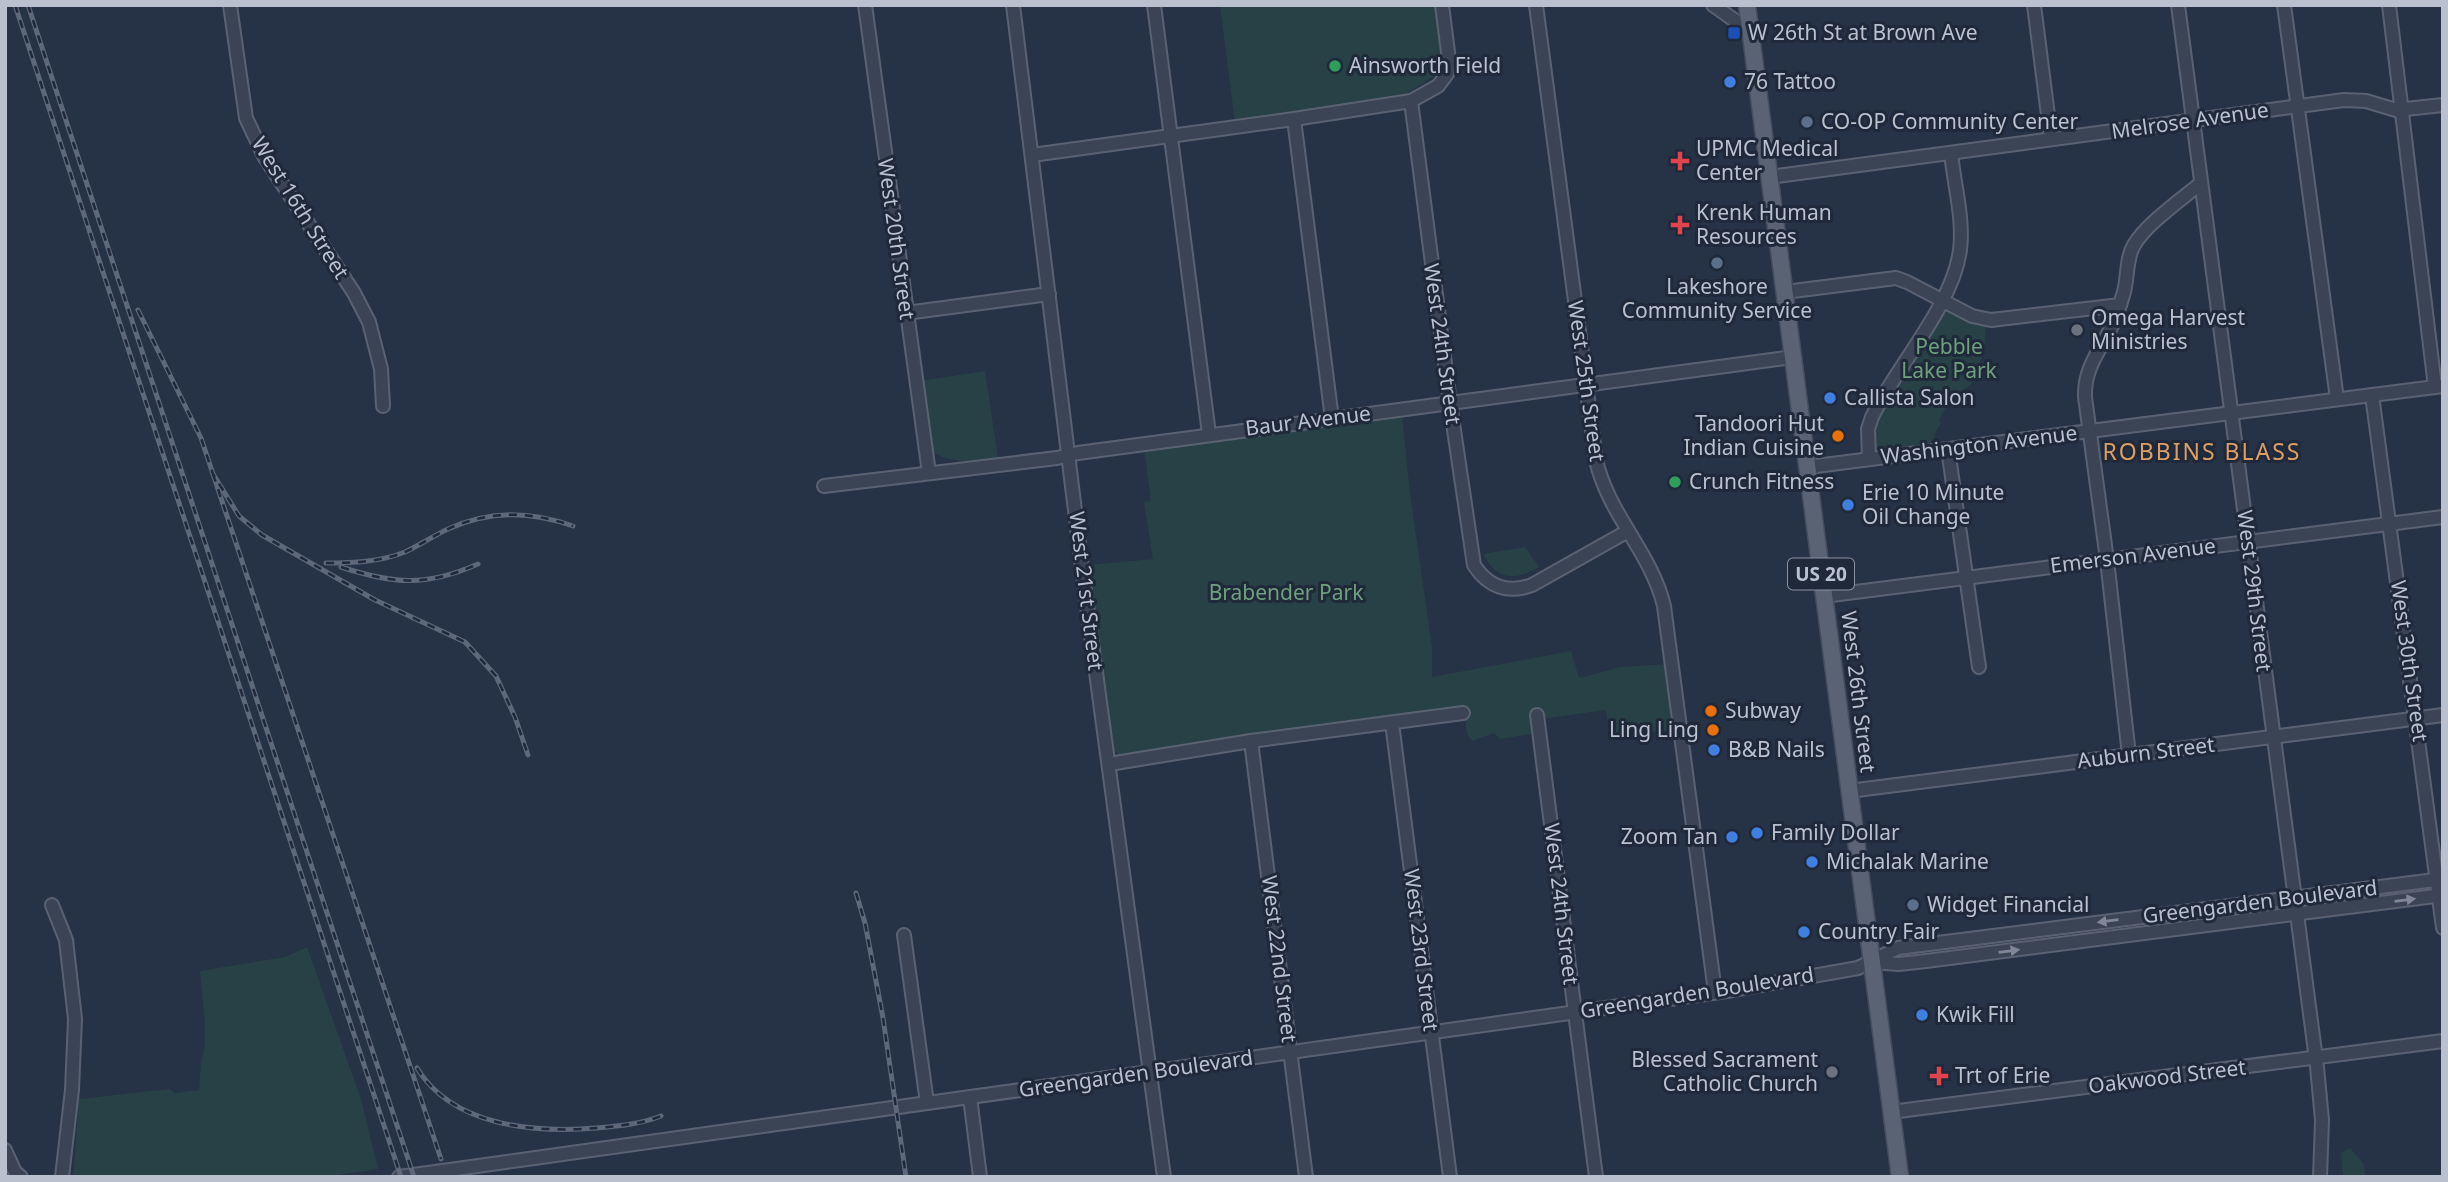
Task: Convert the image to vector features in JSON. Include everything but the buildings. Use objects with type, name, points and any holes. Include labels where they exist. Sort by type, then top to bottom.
[{"type":"main road","name":"West 26th Street","points":[[1747,5],[1900,1177]]},
{"type":"street","name":"West 16th Street","points":[[230,5],[246,118],[254,138],[354,293],[369,322],[381,369],[383,406]]},
{"type":"street","name":"West 20th Street","points":[[864,5],[929,472]]},
{"type":"street","name":"West 21st Street","points":[[1013,5],[1164,1177]]},
{"type":"street","points":[[1154,5],[1209,434]]},
{"type":"street","points":[[1032,155],[1294,120],[1410,101],[1438,86],[1447,74],[1449,60],[1442,5]]},
{"type":"street","name":"West 25th Street","points":[[1536,5],[1598,472],[1607,496],[1651,570],[1664,606],[1715,992]]},
{"type":"street","points":[[1713,5],[1751,32]]},
{"type":"street","points":[[2034,5],[2051,139]]},
{"type":"street","name":"West 29th Street","points":[[2178,5],[2316,1058],[2322,1120],[2320,1177]]},
{"type":"street","points":[[2284,5],[2337,399]]},
{"type":"street","points":[[2389,5],[2439,386]]},
{"type":"street","name":"Melrose Avenue","points":[[1770,177],[2351,100],[2401,110],[2443,105]]},
{"type":"street","name":"West 24th Street","points":[[1410,101],[1472,557],[1477,569],[1488,582],[1498,587],[1509,589],[1532,585],[1628,531]]},
{"type":"street","points":[[1294,120],[1332,419]]},
{"type":"street","points":[[1869,459],[1868,435],[1872,417],[1953,278],[1960,248],[1960,228],[1951,153]]},
{"type":"street","points":[[2129,755],[2085,397],[2087,372],[2109,332],[2120,304],[2134,245],[2146,230],[2201,183]]},
{"type":"street","points":[[1785,292],[1896,278],[1972,316],[1991,320],[2120,304]]},
{"type":"street","points":[[906,313],[1049,294]]},
{"type":"street","name":"Baur Avenue","points":[[824,486],[1793,357]]},
{"type":"street","name":"Washington Avenue","points":[[1808,467],[2439,386]]},
{"type":"street","name":"West 30th Street","points":[[2372,395],[2440,879],[2443,928]]},
{"type":"street","points":[[1948,449],[1979,667]]},
{"type":"street","name":"Emerson Avenue","points":[[1824,596],[2443,517]]},
{"type":"street","points":[[1109,764],[1251,741],[1464,713]]},
{"type":"street","name":"West 24th Street","points":[[1536,715],[1596,1177]]},
{"type":"street","name":"Auburn Street","points":[[1849,791],[2443,715]]},
{"type":"street","name":"West 23rd Street","points":[[1392,723],[1450,1177]]},
{"type":"street","name":"West 22nd Street","points":[[1251,741],[1306,1177]]},
{"type":"street","name":"Greengarden Boulevard","points":[[399,1177],[1715,992],[1858,968],[1898,948],[2440,879]]},
{"type":"street","name":"Greengarden Boulevard","points":[[1872,962],[1899,964],[1926,961],[2441,896]]},
{"type":"street","points":[[52,905],[66,940],[75,1018],[72,1090],[62,1177]]},
{"type":"street","points":[[904,935],[927,1103]]},
{"type":"street","name":"Oakwood Street","points":[[1891,1112],[2443,1041]]},
{"type":"street","points":[[970,1097],[980,1177]]},
{"type":"street","points":[[5,1150],[15,1172],[21,1177]]},
{"type":"green space","name":"Ainsworth Field","points":[[1220,5],[1436,5],[1443,62],[1440,72],[1401,97],[1235,123]]},
{"type":"green space","name":"Pebble Lake Park","points":[[1944,309],[1986,324],[1984,353],[1970,386],[1960,391],[1949,404],[1939,419],[1941,424],[1929,444],[1878,450],[1874,446],[1875,424]]},
{"type":"green space","points":[[985,371],[998,458],[963,461],[939,455],[931,450],[920,381]]},
{"type":"green space","name":"Brabender Park","points":[[1402,415],[1432,647],[1432,677],[1571,651],[1579,678],[1621,667],[1668,664],[1676,729],[1610,737],[1606,710],[1541,719],[1537,715],[1530,716],[1531,734],[1500,739],[1494,733],[1472,741],[1468,736],[1462,707],[1119,755],[1112,749],[1089,565],[1153,559],[1144,502],[1151,501],[1144,449]]},
{"type":"green space","points":[[1525,547],[1539,567],[1522,575],[1501,574],[1488,563],[1483,554]]},
{"type":"green space","points":[[307,947],[361,1099],[378,1169],[325,1177],[73,1177],[79,1099],[169,1089],[175,1093],[199,1090],[205,1047],[200,971],[285,957]]},
{"type":"green space","points":[[2350,1148],[2363,1163],[2366,1177],[2343,1177],[2341,1153]]},
{"type":"railway","points":[[15,5],[401,1177]]},
{"type":"railway","points":[[28,5],[414,1177]]},
{"type":"railway","points":[[138,310],[201,438],[213,474],[239,516],[262,535],[375,600],[465,642],[496,676],[515,717],[528,755]]},
{"type":"railway","points":[[213,474],[441,1159]]},
{"type":"railway","points":[[326,563],[386,558],[411,549],[448,529],[479,518],[526,515],[573,526]]},
{"type":"railway","points":[[341,567],[393,580],[426,580],[478,564]]},
{"type":"railway","points":[[856,893],[865,923],[883,1018],[906,1177]]},
{"type":"railway","points":[[417,1068],[433,1088],[452,1103],[473,1114],[522,1127],[597,1128],[630,1124],[661,1116]]},
{"type":"place","name":"W 26th St at Brown Ave","points":[[1734,33]]},
{"type":"place","name":"Ainsworth Field","points":[[1335,66]]},
{"type":"place","name":"76 Tattoo","points":[[1730,82]]},
{"type":"place","name":"CO-OP Community Center","points":[[1807,122]]},
{"type":"place","name":"UPMC Medical Center","points":[[1680,161]]},
{"type":"place","name":"Krenk Human Resources","points":[[1680,225]]},
{"type":"place","name":"Lakeshore Community Service","points":[[1717,263]]},
{"type":"place","name":"Omega Harvest Ministries","points":[[2077,330]]},
{"type":"place","name":"Callista Salon","points":[[1830,398]]},
{"type":"place","name":"Tandoori Hut Indian Cuisine","points":[[1838,436]]},
{"type":"place","name":"Crunch Fitness","points":[[1675,482]]},
{"type":"place","name":"Erie 10 Minute Oil Change","points":[[1848,505]]},
{"type":"place","name":"Subway","points":[[1711,711]]},
{"type":"place","name":"Ling Ling","points":[[1713,730]]},
{"type":"place","name":"B&B Nails","points":[[1714,750]]},
{"type":"place","name":"Family Dollar","points":[[1757,833]]},
{"type":"place","name":"Zoom Tan","points":[[1732,837]]},
{"type":"place","name":"Michalak Marine","points":[[1812,862]]},
{"type":"place","name":"Widget Financial","points":[[1913,905]]},
{"type":"place","name":"Country Fair","points":[[1804,932]]},
{"type":"place","name":"Kwik Fill","points":[[1922,1015]]},
{"type":"place","name":"Blessed Sacrament Catholic Church","points":[[1832,1072]]},
{"type":"place","name":"Trt of Erie","points":[[1939,1076]]},
{"type":"district","name":"ROBBINS BLASS","points":[[2202,452]]}]
